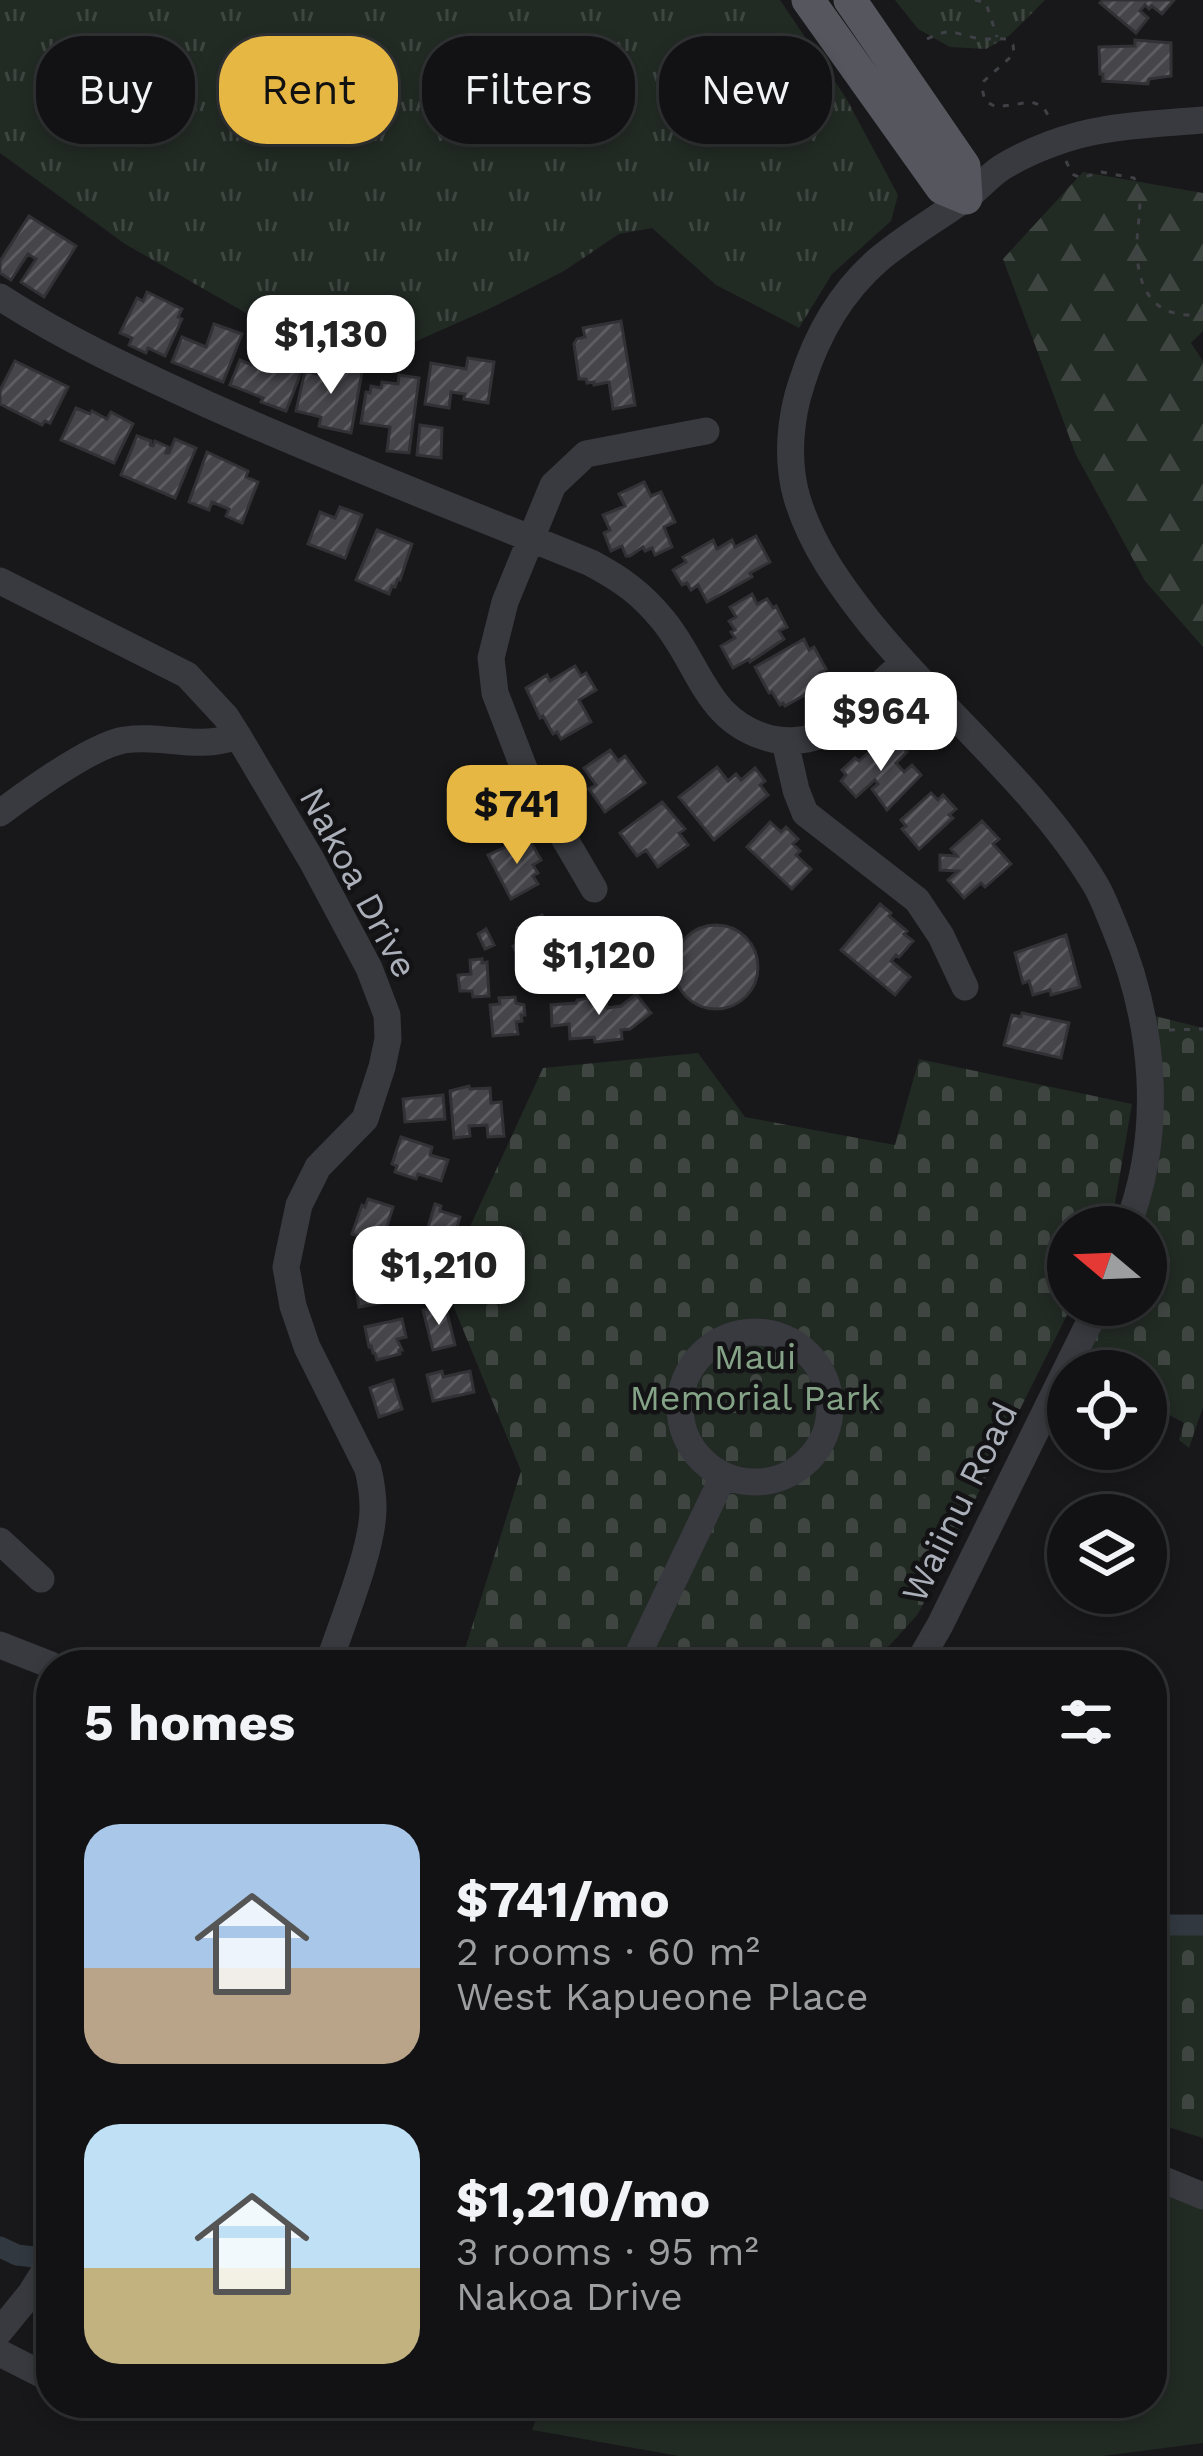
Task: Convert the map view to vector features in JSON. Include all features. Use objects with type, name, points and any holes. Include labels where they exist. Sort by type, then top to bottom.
[{"type":"main road","points":[[808,0],[942,188],[965,198],[964,166],[850,0]]},
{"type":"street","points":[[1136,1206],[1150,1130],[1150,1079],[1130,966],[1097,887],[1063,838],[903,663],[840,586],[808,530],[796,494],[791,451],[795,405],[814,346],[859,276],[903,238],[965,198],[1002,167],[1049,146],[1101,130],[1203,120]]},
{"type":"street","points":[[0,297],[181,392],[339,463],[590,563],[629,584],[664,622],[712,702],[733,723],[759,736],[785,742],[821,735],[903,663]]},
{"type":"street","points":[[594,889],[525,771],[495,692],[491,658],[505,602],[553,484],[586,454],[706,430]]},
{"type":"street","name":"Nakoa Drive","points":[[0,581],[187,676],[226,717],[340,914],[387,1015],[388,1039],[365,1119],[318,1167],[299,1205],[286,1256],[293,1306],[307,1348],[368,1469],[372,1486],[374,1512],[365,1551],[333,1650]]},
{"type":"street","points":[[0,813],[86,757],[123,740],[203,745],[238,736]]},
{"type":"street","points":[[785,742],[805,813],[917,900],[941,936],[965,987]]},
{"type":"street","name":"Waiinu Road","points":[[925,1650],[1087,1326]]},
{"type":"street","points":[[759,1331],[788,1338],[812,1356],[827,1381],[831,1411],[824,1440],[806,1464],[781,1479],[752,1484],[723,1477],[699,1459],[683,1433],[679,1404],[686,1375],[704,1351],[730,1335],[759,1331]]},
{"type":"street","points":[[640,1650],[723,1477]]},
{"type":"street","points":[[0,1541],[40,1579]]},
{"type":"street","points":[[0,1645],[36,1659]]},
{"type":"street","points":[[1167,2181],[1203,2197]]},
{"type":"street","points":[[0,2331],[36,2286]]},
{"type":"street","points":[[0,2353],[36,2371]]},
{"type":"path","points":[[974,0],[993,0]]},
{"type":"path","points":[[986,3],[997,38]]},
{"type":"path","points":[[1144,1031],[1203,1029]]},
{"type":"green space","points":[[0,0],[780,0],[804,36],[659,36],[659,144],[832,144],[832,77],[898,195],[891,221],[832,274],[799,328],[716,285],[652,228],[619,234],[564,271],[385,355],[267,325],[125,244],[0,153]]},
{"type":"green space","points":[[895,0],[1045,0],[1010,35],[986,49],[950,47],[918,29]]},
{"type":"green space","points":[[1083,172],[1203,193],[1203,331],[1191,343],[1203,361],[1203,647],[1145,581],[1076,455],[1003,259]]},
{"type":"green space","points":[[1155,1016],[1203,1028],[1203,1407],[1189,1448],[1179,1440],[1184,1423],[1167,1414],[1167,1350],[1086,1350],[1098,1326],[1167,1326],[1167,1206],[1142,1206]]},
{"type":"green space","name":"Maui Memorial Park","points":[[698,1053],[745,1117],[895,1145],[919,1059],[1132,1104],[1114,1206],[1047,1206],[1047,1326],[1062,1326],[918,1614],[884,1650],[465,1650],[521,1471],[444,1283],[543,1068]]},
{"type":"green space","points":[[1167,1924],[1203,1925],[1203,2138],[1167,2127]]},
{"type":"green space","points":[[1167,2189],[1203,2204],[1203,2443],[1103,2456],[679,2456],[532,2430],[536,2418],[1167,2418]]},
{"type":"building","points":[[1174,0],[1162,14],[1145,5],[1140,11],[1148,18],[1136,33],[1100,3]]},
{"type":"building","points":[[1135,40],[1171,43],[1171,76],[1149,79],[1148,84],[1103,81],[1099,47],[1135,46]]},
{"type":"building","points":[[29,216],[76,246],[44,297],[21,282],[36,259],[28,254],[11,280],[0,273],[0,261]]},
{"type":"building","points":[[147,292],[182,309],[165,356],[129,345],[132,338],[120,333],[137,298],[143,301]]},
{"type":"building","points":[[621,321],[635,405],[613,409],[609,382],[594,385],[579,379],[574,344],[585,337],[583,328]]},
{"type":"building","points":[[214,324],[242,334],[223,382],[172,362],[182,337],[206,347]]},
{"type":"building","points":[[281,353],[305,362],[286,411],[230,385],[240,360],[264,370],[267,362],[276,366]]},
{"type":"building","points":[[468,358],[494,362],[488,403],[451,392],[449,408],[425,404],[431,363],[466,369]]},
{"type":"building","points":[[15,361],[68,387],[50,423],[42,425],[0,404],[0,390]]},
{"type":"building","points":[[339,367],[362,372],[351,433],[319,426],[321,417],[296,411],[305,371],[317,374],[318,369],[333,372]]},
{"type":"building","points":[[399,375],[419,378],[409,453],[387,451],[390,427],[361,423],[366,392],[370,393],[371,386],[381,388],[382,382],[398,384]]},
{"type":"building","points":[[76,408],[107,419],[111,412],[133,424],[114,463],[61,440]]},
{"type":"building","points":[[420,425],[442,428],[441,458],[417,455]]},
{"type":"building","points":[[137,436],[151,441],[150,445],[155,441],[168,447],[166,453],[175,439],[196,448],[175,498],[121,475]]},
{"type":"building","points":[[207,452],[248,471],[246,477],[258,482],[242,523],[226,516],[229,509],[212,502],[209,510],[189,502]]},
{"type":"building","points":[[644,482],[651,496],[661,492],[675,522],[664,527],[672,547],[655,555],[652,548],[645,551],[643,547],[630,556],[622,546],[611,551],[603,515],[625,506],[619,494]]},
{"type":"building","points":[[340,507],[362,515],[345,558],[308,544],[320,512],[335,518]]},
{"type":"building","points":[[377,530],[412,544],[400,580],[389,594],[356,580]]},
{"type":"building","points":[[756,536],[770,562],[707,602],[698,585],[691,590],[687,583],[682,585],[673,570],[686,562],[683,557],[713,540],[717,549],[732,540],[735,547]]},
{"type":"building","points":[[752,594],[757,604],[767,599],[776,606],[787,627],[779,631],[784,639],[733,668],[721,646],[735,638],[729,621],[736,617],[730,607]]},
{"type":"building","points":[[804,639],[826,669],[820,673],[826,683],[780,705],[755,667]]},
{"type":"building","points":[[575,666],[581,676],[586,673],[596,690],[579,700],[591,722],[561,739],[540,718],[526,688]]},
{"type":"building","points":[[896,739],[907,752],[896,763],[904,772],[912,765],[921,775],[887,810],[872,789],[878,784],[875,780],[856,797],[841,781],[846,775],[842,770],[855,758],[859,761],[869,752],[872,756]]},
{"type":"building","points":[[610,750],[618,761],[625,756],[645,783],[605,812],[589,789],[596,785],[584,768]]},
{"type":"building","points":[[717,767],[728,781],[736,774],[741,780],[755,768],[768,795],[714,840],[679,797]]},
{"type":"building","points":[[931,793],[938,800],[943,795],[956,809],[949,815],[953,818],[919,849],[902,829],[906,826],[901,820]]},
{"type":"building","points":[[662,802],[685,829],[679,833],[688,845],[658,867],[646,850],[637,856],[620,833]]},
{"type":"building","points":[[982,821],[999,839],[993,844],[1011,864],[964,898],[948,880],[958,871],[940,870],[940,855],[957,856],[951,849]]},
{"type":"building","points":[[770,822],[781,832],[786,827],[798,839],[793,844],[800,851],[796,855],[811,869],[792,889],[747,847]]},
{"type":"building","points":[[528,837],[541,860],[533,865],[538,884],[511,899],[488,855]]},
{"type":"building","points":[[880,904],[913,941],[891,961],[910,977],[895,995],[841,950]]},
{"type":"building","points":[[542,915],[571,956],[531,980],[513,946],[524,940],[518,928]]},
{"type":"building","points":[[716,925],[746,937],[758,967],[746,997],[716,1009],[686,997],[674,967],[686,937]]},
{"type":"building","points":[[486,929],[494,945],[485,949],[478,934]]},
{"type":"building","points":[[1066,935],[1080,987],[1033,995],[1029,981],[1023,983],[1015,953]]},
{"type":"building","points":[[470,960],[487,962],[489,996],[473,997],[472,991],[460,991],[458,975],[471,974]]},
{"type":"building","points":[[636,994],[651,1013],[621,1030],[622,1039],[570,1039],[569,1024],[552,1026],[551,1005],[589,998],[590,1003],[606,1001],[607,1008],[621,1006]]},
{"type":"building","points":[[515,997],[516,1003],[524,1005],[525,1015],[516,1022],[518,1034],[493,1036],[490,1005],[500,1004],[499,998]]},
{"type":"building","points":[[1022,1013],[1069,1023],[1061,1058],[1004,1045],[1012,1015],[1021,1017]]},
{"type":"building","points":[[490,1088],[491,1103],[501,1102],[504,1136],[488,1137],[487,1125],[469,1126],[470,1136],[454,1138],[450,1091]]},
{"type":"building","points":[[443,1095],[445,1119],[405,1122],[403,1099]]},
{"type":"building","points":[[401,1137],[432,1147],[430,1155],[448,1160],[441,1181],[395,1172],[397,1166],[392,1164]]},
{"type":"building","points":[[368,1199],[393,1207],[382,1243],[352,1234]]},
{"type":"building","points":[[435,1204],[441,1206],[440,1211],[460,1217],[447,1244],[425,1237]]},
{"type":"building","points":[[396,1264],[405,1299],[359,1307],[357,1270]]},
{"type":"building","points":[[445,1305],[455,1345],[433,1350],[423,1310]]},
{"type":"building","points":[[402,1319],[406,1337],[397,1339],[400,1354],[377,1360],[365,1327]]},
{"type":"building","points":[[442,1371],[443,1377],[470,1371],[474,1392],[433,1401],[427,1375]]},
{"type":"building","points":[[393,1380],[402,1409],[379,1417],[370,1388]]},
{"type":"waterway","points":[[1167,1925],[1203,1925]]},
{"type":"waterway","points":[[0,2247],[36,2257]]}]
